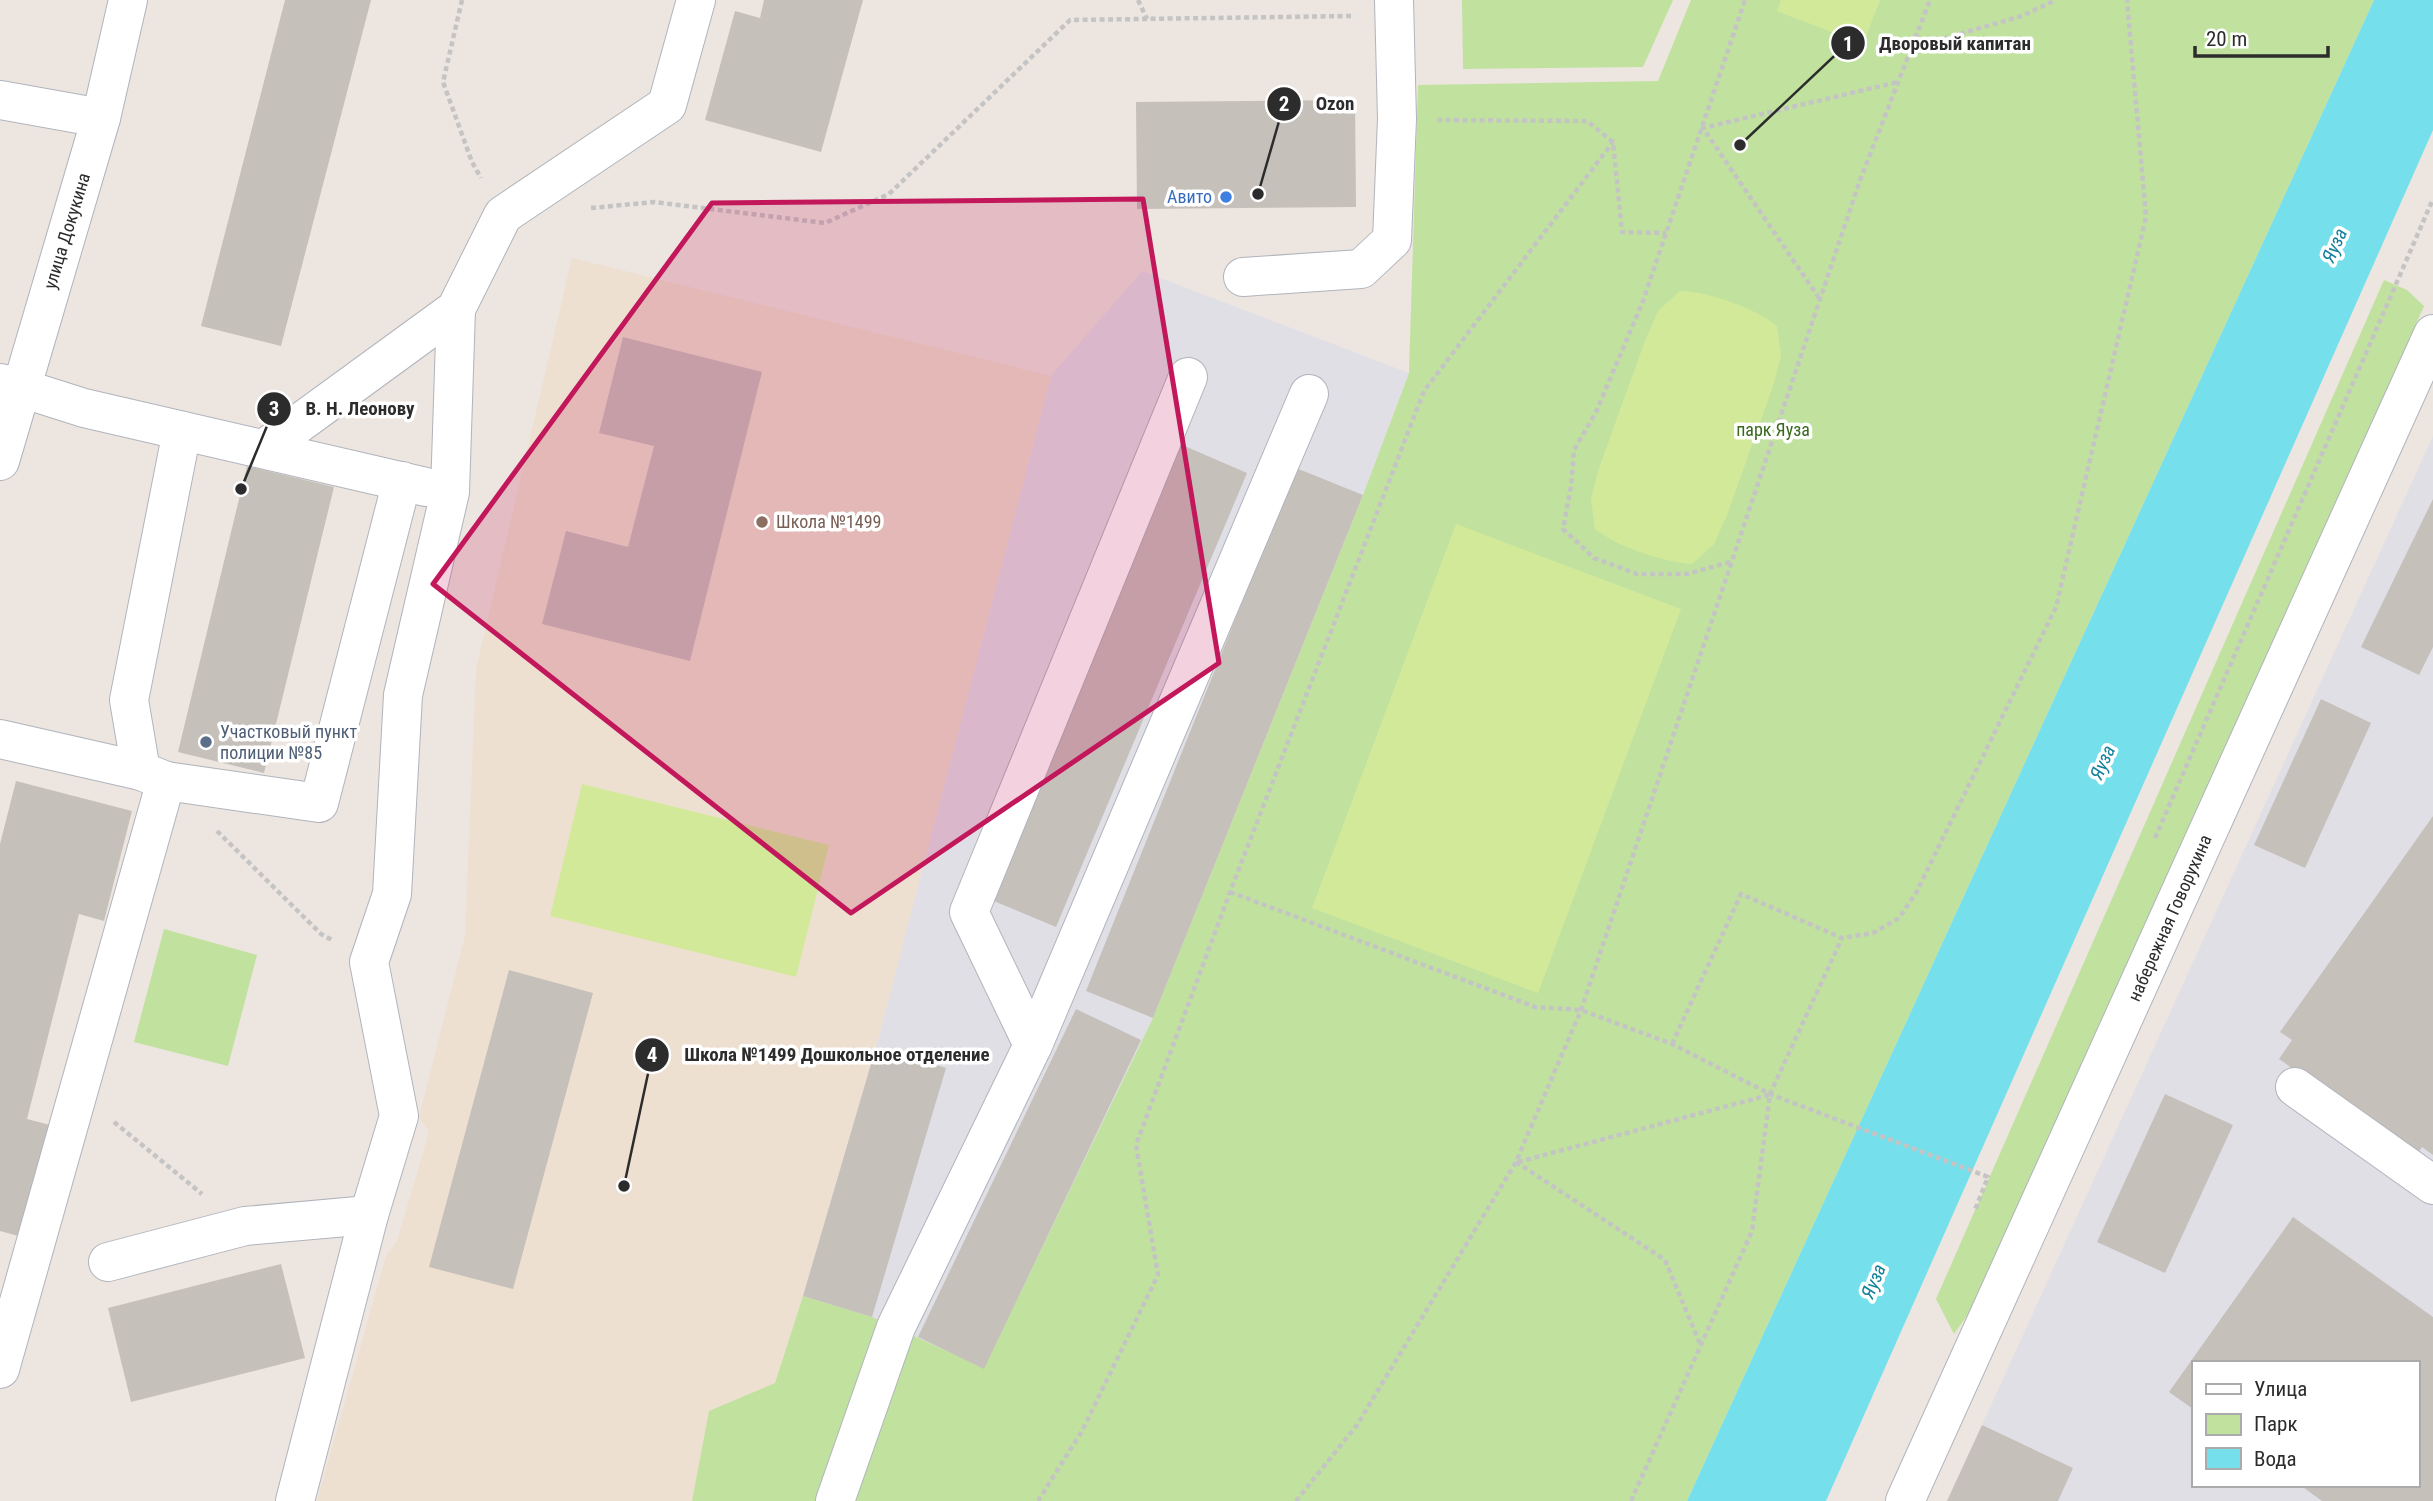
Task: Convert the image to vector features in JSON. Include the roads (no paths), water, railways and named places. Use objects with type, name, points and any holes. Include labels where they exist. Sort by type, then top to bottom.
[{"type":"street","name":"улица Докукина","points":[[0,461],[10,385],[101,118],[128,0]]},
{"type":"street","points":[[295,1501],[369,1215],[399,1116],[369,962],[392,894],[403,695],[450,492],[456,309],[503,215],[667,105],[696,0]]},
{"type":"street","points":[[1243,277],[1361,269],[1392,240],[1397,119],[1394,8]]},
{"type":"street","points":[[0,100],[101,118]]},
{"type":"street","points":[[264,449],[456,309]]},
{"type":"street","name":"набережная Говорухина","points":[[1905,1501],[2433,334]]},
{"type":"street","points":[[1033,1045],[969,912],[1188,377]]},
{"type":"street","points":[[10,385],[84,408],[450,492]]},
{"type":"street","points":[[835,1501],[895,1327],[1033,1045],[1309,394]]},
{"type":"street","points":[[0,1369],[78,1092],[153,776],[129,700],[182,431]]},
{"type":"street","points":[[0,739],[153,776],[319,803],[402,481]]},
{"type":"street","points":[[2295,1087],[2433,1185]]},
{"type":"street","points":[[108,1262],[245,1226],[369,1215]]},
{"type":"water","name":"Яуза","points":[[2374,0],[2433,0],[2433,130],[1826,1501],[1687,1501]]},
{"type":"place","name":"Дворовый капитан","points":[[1740,145]]},
{"type":"place","name":"Ozon","points":[[1258,194]]},
{"type":"place","name":"Авито","points":[[1226,197]]},
{"type":"place","name":"В. Н. Леонову","points":[[241,489]]},
{"type":"place","name":"Школа №1499","points":[[762,522]]},
{"type":"place","name":"Участковый пункт полиции №85","points":[[206,742]]},
{"type":"place","name":"Школа №1499 Дошкольное отделение","points":[[624,1186]]},
{"type":"park label","name":"парк Яуза","points":[[1773,430]]}]
